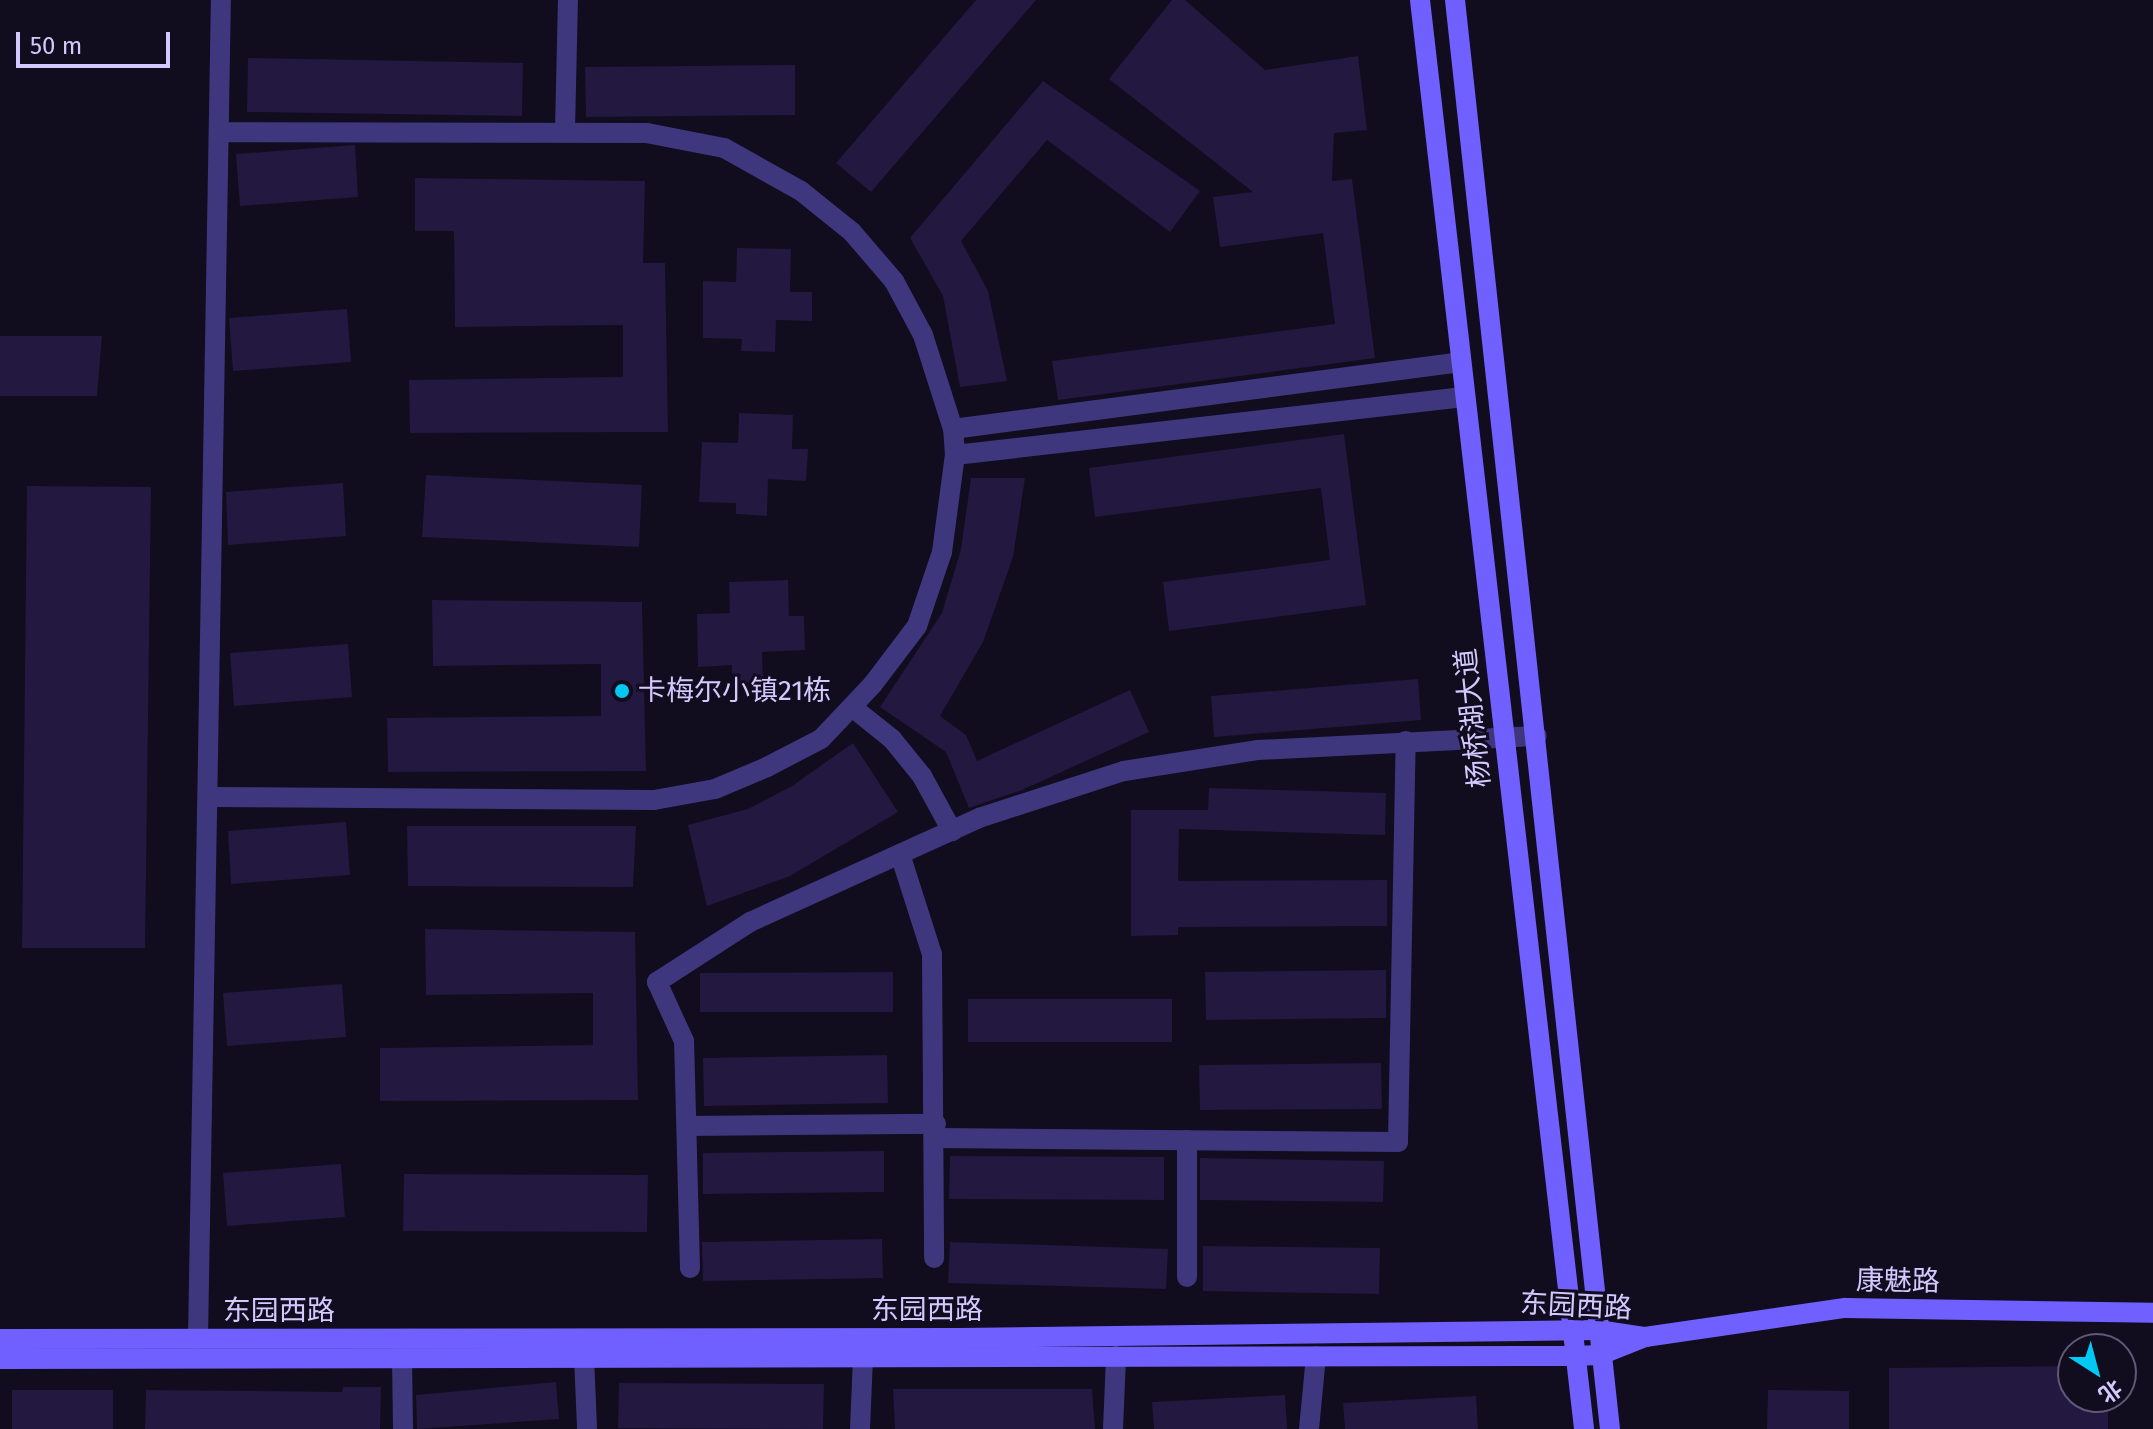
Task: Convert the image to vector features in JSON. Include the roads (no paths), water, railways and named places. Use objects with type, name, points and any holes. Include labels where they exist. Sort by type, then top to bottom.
[{"type":"main road","name":"杨桥湖大道","points":[[1420,0],[1584,1429]]},
{"type":"main road","points":[[1455,0],[1610,1429]]},
{"type":"main road","name":"康魅路","points":[[1645,1337],[1845,1308],[2153,1313]]},
{"type":"main road","name":"东园西路","points":[[0,1339],[961,1338],[1571,1330],[1598,1330],[1645,1337]]},
{"type":"main road","name":"东园西路","points":[[0,1359],[1574,1356],[1600,1355],[1645,1337]]},
{"type":"street","points":[[198,1339],[221,0]]},
{"type":"street","points":[[565,130],[568,0]]},
{"type":"street","points":[[209,797],[654,800],[715,789],[767,767],[821,739],[852,707],[917,626],[942,552],[955,455],[953,429],[923,335],[894,281],[852,232],[801,191],[724,148],[647,133],[565,130],[219,132]]},
{"type":"street","points":[[953,429],[1461,362]]},
{"type":"street","points":[[955,455],[1464,397]]},
{"type":"street","points":[[852,707],[900,748],[938,800],[952,831]]},
{"type":"street","points":[[690,1268],[684,1041],[657,982],[750,922],[952,831],[1124,771],[1258,750],[1503,734],[1537,736]]},
{"type":"street","points":[[687,1126],[1187,1140],[1398,1142],[1406,741]]},
{"type":"street","points":[[900,854],[932,954],[936,1131],[934,1258]]},
{"type":"street","points":[[1187,1140],[1187,1277]]},
{"type":"street","points":[[584,1356],[587,1429]]},
{"type":"street","points":[[860,1429],[863,1356]]},
{"type":"street","points":[[1113,1429],[1116,1356]]},
{"type":"street","points":[[1309,1429],[1316,1356]]},
{"type":"street","points":[[402,1357],[403,1429]]},
{"type":"place","name":"卡梅尔小镇21栋","points":[[622,691]]}]
